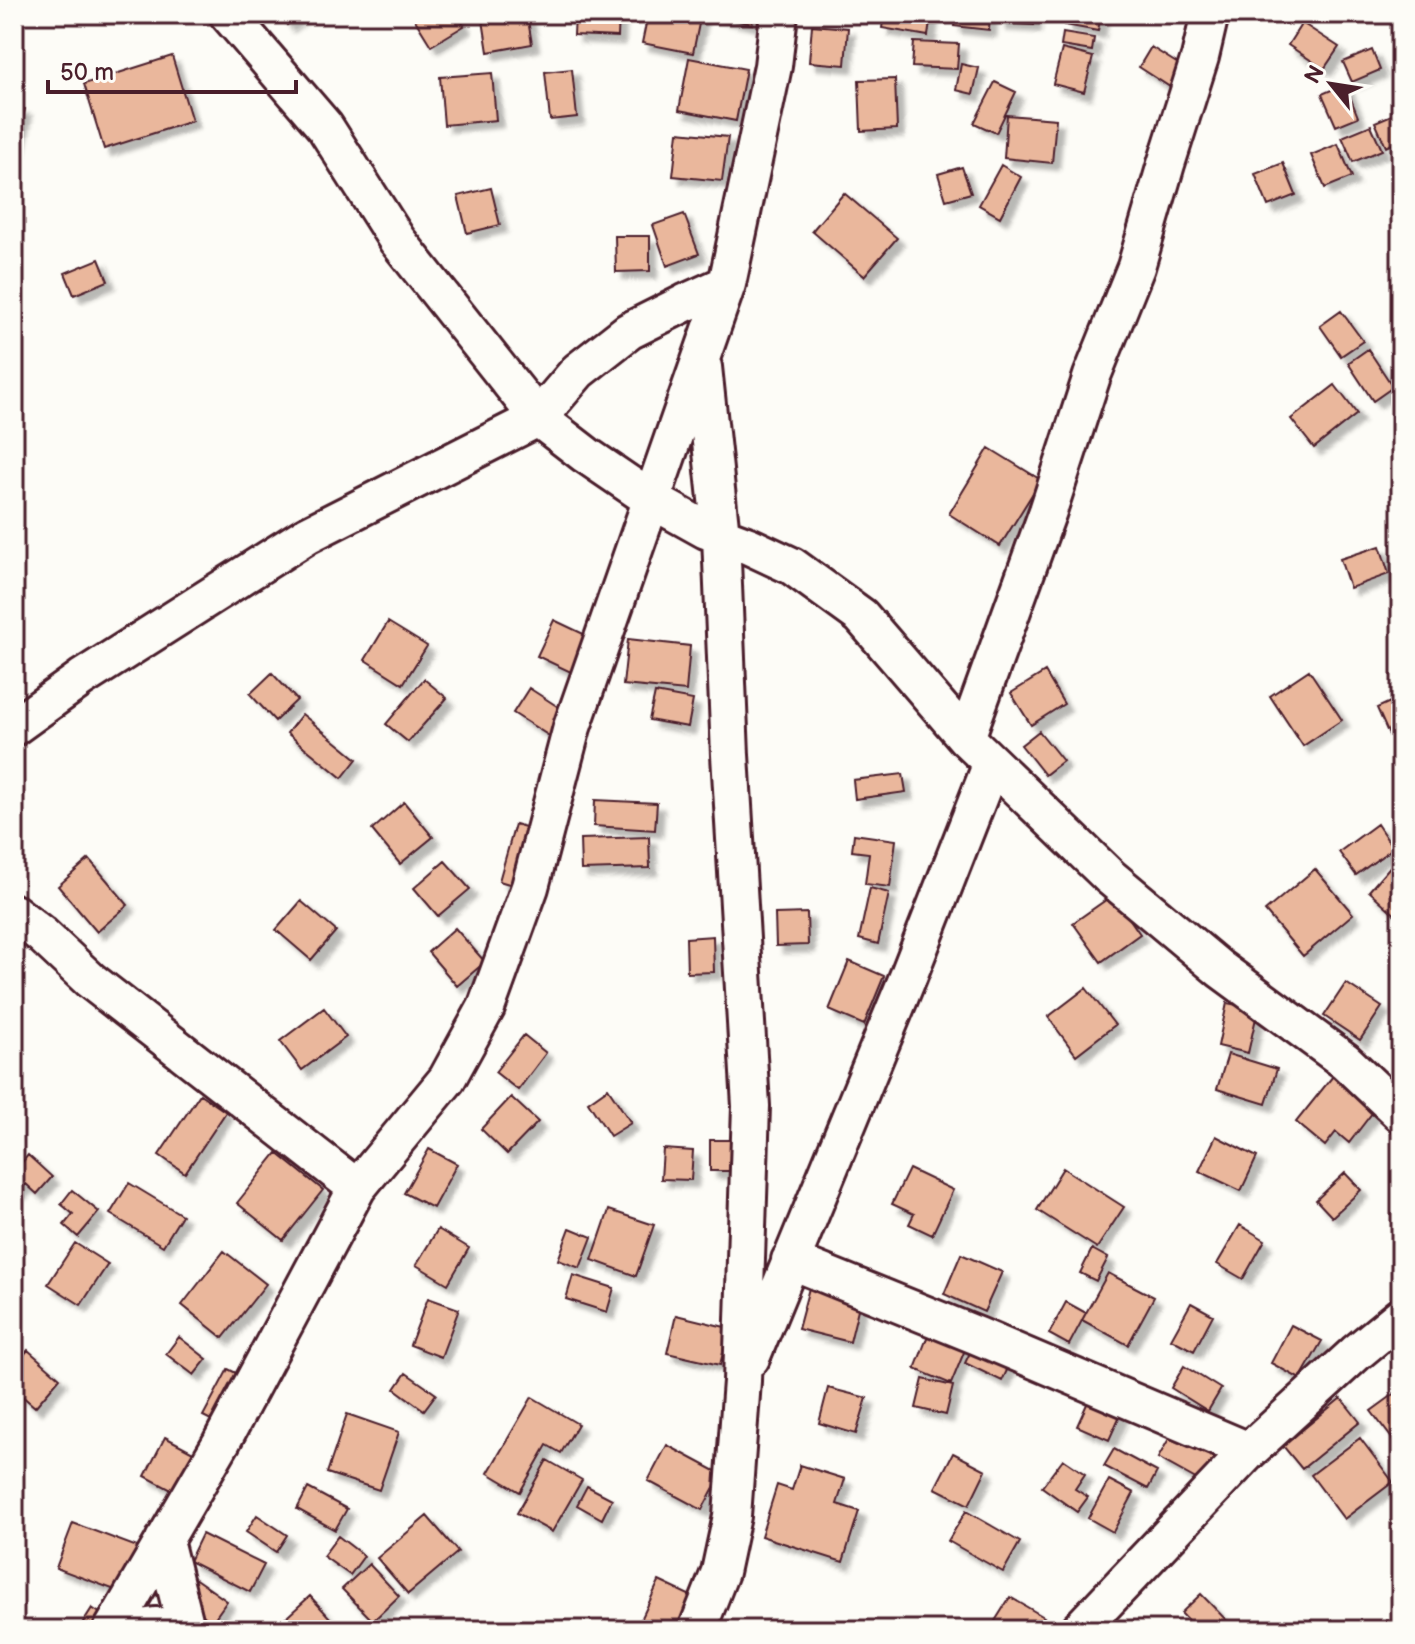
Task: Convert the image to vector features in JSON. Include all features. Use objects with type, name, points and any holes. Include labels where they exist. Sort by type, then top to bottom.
[{"type":"street","points":[[228,14],[325,127],[397,240],[538,418],[652,500],[721,536],[792,566],[861,616],[966,738],[1110,877],[1220,969],[1345,1061],[1401,1114]]},
{"type":"street","points":[[112,1630],[221,1443],[357,1188],[447,1079],[486,1008],[530,887],[572,727],[727,284],[773,66],[779,14]]},
{"type":"street","points":[[966,738],[1048,511],[1092,376],[1136,267],[1200,57],[1210,14]]},
{"type":"street","points":[[14,727],[82,678],[307,535],[538,418],[578,371],[629,331],[727,284]]},
{"type":"street","points":[[697,1630],[720,1572],[732,1516],[742,1381],[751,1106],[730,755],[721,536],[702,359]]},
{"type":"street","points":[[742,1381],[914,963],[992,763]]},
{"type":"street","points":[[14,913],[90,980],[357,1188]]},
{"type":"street","points":[[790,1260],[1249,1451]]},
{"type":"street","points":[[1079,1630],[1249,1451],[1401,1316]]},
{"type":"street","points":[[127,1630],[155,1626],[188,1629],[164,1540]]},
{"type":"building","points":[[280,14],[302,14],[287,25]]},
{"type":"building","points":[[425,14],[457,14],[464,26],[431,46],[415,20]]},
{"type":"building","points":[[482,14],[527,14],[532,44],[488,52]]},
{"type":"building","points":[[575,14],[619,14],[618,37],[574,35]]},
{"type":"building","points":[[648,14],[701,14],[693,53],[642,43]]},
{"type":"building","points":[[707,14],[754,14],[752,24]]},
{"type":"building","points":[[884,14],[931,15],[928,36],[882,28]]},
{"type":"building","points":[[955,14],[990,14],[989,30],[954,26]]},
{"type":"building","points":[[999,14],[1034,14],[1034,25],[999,23]]},
{"type":"building","points":[[1067,14],[1101,14],[1098,31],[1065,25]]},
{"type":"building","points":[[1302,23],[1339,47],[1324,69],[1288,45]]},
{"type":"building","points":[[812,25],[848,28],[845,65],[809,62]]},
{"type":"building","points":[[1063,33],[1094,38],[1092,51],[1061,46]]},
{"type":"building","points":[[914,42],[959,44],[957,69],[912,67]]},
{"type":"building","points":[[1151,47],[1183,67],[1170,87],[1139,67]]},
{"type":"building","points":[[1062,49],[1093,57],[1084,92],[1053,84]]},
{"type":"building","points":[[1372,50],[1380,70],[1352,82],[1343,62]]},
{"type":"building","points":[[172,56],[192,121],[104,149],[84,84]]},
{"type":"building","points":[[689,58],[746,69],[736,121],[679,110]]},
{"type":"building","points":[[961,64],[979,68],[973,94],[956,90]]},
{"type":"building","points":[[572,69],[577,117],[550,120],[545,72]]},
{"type":"building","points":[[492,73],[496,120],[444,125],[440,77]]},
{"type":"building","points":[[895,79],[897,129],[861,131],[859,80]]},
{"type":"building","points":[[995,82],[1016,92],[996,133],[974,123]]},
{"type":"building","points":[[1345,84],[1358,117],[1336,126],[1322,94]]},
{"type":"building","points":[[14,107],[25,109],[16,150],[14,150]]},
{"type":"building","points":[[1401,111],[1401,140],[1386,147],[1375,122]]},
{"type":"building","points":[[1007,115],[1056,119],[1052,163],[1004,158]]},
{"type":"building","points":[[1371,125],[1382,150],[1353,162],[1342,137]]},
{"type":"building","points":[[678,132],[728,137],[722,181],[673,176]]},
{"type":"building","points":[[1338,144],[1352,177],[1325,188],[1311,155]]},
{"type":"building","points":[[1283,163],[1296,195],[1268,206],[1255,174]]},
{"type":"building","points":[[1001,165],[1021,177],[1000,217],[979,205]]},
{"type":"building","points":[[962,167],[971,193],[946,200],[938,174]]},
{"type":"building","points":[[491,188],[500,225],[467,233],[458,196]]},
{"type":"building","points":[[844,193],[897,238],[864,276],[812,231]]},
{"type":"building","points":[[684,214],[699,254],[667,266],[653,225]]},
{"type":"building","points":[[615,236],[650,236],[650,271],[616,272]]},
{"type":"building","points":[[99,259],[108,281],[74,295],[65,273]]},
{"type":"building","points":[[1341,311],[1363,341],[1341,356],[1320,326]]},
{"type":"building","points":[[1368,349],[1393,387],[1373,401],[1348,363]]},
{"type":"building","points":[[1335,385],[1357,414],[1314,448],[1291,419]]},
{"type":"building","points":[[1401,398],[1401,423],[1390,404]]},
{"type":"building","points":[[989,448],[1041,480],[1000,546],[949,514]]},
{"type":"building","points":[[1380,546],[1389,574],[1350,588],[1340,559]]},
{"type":"building","points":[[554,620],[592,638],[575,674],[537,656]]},
{"type":"building","points":[[388,622],[427,646],[403,684],[365,660]]},
{"type":"building","points":[[628,639],[690,646],[686,691],[623,685]]},
{"type":"building","points":[[1309,670],[1342,720],[1303,746],[1270,696]]},
{"type":"building","points":[[1045,672],[1064,704],[1031,725],[1011,693]]},
{"type":"building","points":[[272,673],[297,700],[275,721],[250,694]]},
{"type":"building","points":[[424,679],[447,698],[408,742],[386,724]]},
{"type":"building","points":[[529,688],[566,712],[551,737],[513,713]]},
{"type":"building","points":[[655,693],[693,700],[688,727],[649,720]]},
{"type":"building","points":[[1401,697],[1401,741],[1393,744],[1377,708]]},
{"type":"building","points":[[302,714],[357,759],[342,778],[287,733]]},
{"type":"building","points":[[1039,731],[1063,761],[1045,775],[1021,745]]},
{"type":"building","points":[[903,774],[906,792],[855,799],[853,780]]},
{"type":"building","points":[[595,800],[657,803],[655,830],[594,826]]},
{"type":"building","points":[[404,802],[433,837],[400,864],[372,830]]},
{"type":"building","points":[[1401,809],[1401,828],[1392,815]]},
{"type":"building","points":[[515,824],[539,831],[523,888],[499,881]]},
{"type":"building","points":[[1377,824],[1393,848],[1356,875],[1339,852]]},
{"type":"building","points":[[854,834],[896,840],[890,887],[865,884],[869,853],[852,851]]},
{"type":"building","points":[[649,837],[650,868],[581,870],[580,839]]},
{"type":"building","points":[[89,859],[128,905],[97,932],[58,886]]},
{"type":"building","points":[[445,861],[470,889],[438,916],[414,888]]},
{"type":"building","points":[[1394,862],[1401,868],[1401,920],[1369,891]]},
{"type":"building","points":[[1315,869],[1353,914],[1303,956],[1265,911]]},
{"type":"building","points":[[870,888],[889,893],[878,944],[859,939]]},
{"type":"building","points":[[1113,895],[1140,934],[1101,962],[1073,923]]},
{"type":"building","points":[[301,901],[336,931],[311,960],[276,930]]},
{"type":"building","points":[[807,913],[808,945],[776,946],[775,914]]},
{"type":"building","points":[[455,928],[485,962],[457,986],[428,952]]},
{"type":"building","points":[[713,936],[714,972],[687,973],[686,938]]},
{"type":"building","points":[[849,961],[884,976],[864,1025],[829,1010]]},
{"type":"building","points":[[1346,983],[1382,1007],[1360,1040],[1324,1016]]},
{"type":"building","points":[[1086,988],[1115,1025],[1076,1055],[1048,1017]]},
{"type":"building","points":[[1227,1003],[1258,1009],[1248,1053],[1218,1046]]},
{"type":"building","points":[[324,1008],[346,1037],[302,1070],[280,1041]]},
{"type":"building","points":[[524,1035],[546,1053],[518,1090],[495,1072]]},
{"type":"building","points":[[1228,1054],[1277,1069],[1266,1104],[1217,1089]]},
{"type":"building","points":[[1337,1071],[1379,1104],[1349,1143],[1336,1132],[1325,1146],[1296,1122]]},
{"type":"building","points":[[608,1088],[631,1123],[610,1136],[588,1102]]},
{"type":"building","points":[[200,1094],[226,1112],[185,1173],[159,1155]]},
{"type":"building","points":[[511,1097],[538,1122],[507,1154],[481,1129]]},
{"type":"building","points":[[1216,1136],[1257,1157],[1241,1191],[1199,1171]]},
{"type":"building","points":[[710,1140],[741,1140],[741,1171],[710,1171]]},
{"type":"building","points":[[429,1149],[457,1164],[433,1208],[404,1193]]},
{"type":"building","points":[[663,1149],[693,1151],[691,1180],[661,1179]]},
{"type":"building","points":[[277,1153],[323,1190],[283,1240],[237,1203]]},
{"type":"building","points":[[28,1155],[52,1177],[37,1194],[26,1184],[17,1193],[14,1191],[14,1172]]},
{"type":"building","points":[[1063,1168],[1124,1207],[1097,1248],[1037,1210]]},
{"type":"building","points":[[909,1169],[953,1190],[932,1235],[909,1224],[914,1214],[892,1204]]},
{"type":"building","points":[[1345,1173],[1361,1190],[1332,1217],[1316,1200]]},
{"type":"building","points":[[129,1183],[182,1215],[163,1246],[110,1214]]},
{"type":"building","points":[[72,1190],[99,1212],[78,1237],[64,1225],[73,1214],[61,1204]]},
{"type":"building","points":[[609,1210],[654,1225],[636,1276],[592,1260]]},
{"type":"building","points":[[1240,1225],[1265,1240],[1243,1279],[1217,1264]]},
{"type":"building","points":[[570,1228],[592,1237],[580,1268],[558,1260]]},
{"type":"building","points":[[438,1229],[469,1248],[448,1284],[416,1265]]},
{"type":"building","points":[[75,1243],[108,1264],[81,1305],[48,1284]]},
{"type":"building","points":[[1092,1249],[1108,1258],[1096,1281],[1080,1273]]},
{"type":"building","points":[[224,1251],[266,1284],[223,1338],[182,1305]]},
{"type":"building","points":[[961,1254],[1002,1272],[984,1312],[944,1294]]},
{"type":"building","points":[[1108,1273],[1154,1297],[1128,1345],[1082,1320]]},
{"type":"building","points":[[573,1275],[614,1288],[607,1312],[566,1299]]},
{"type":"building","points":[[809,1288],[860,1301],[850,1342],[798,1329]]},
{"type":"building","points":[[428,1298],[459,1309],[441,1357],[410,1345]]},
{"type":"building","points":[[1066,1302],[1086,1313],[1069,1345],[1049,1334]]},
{"type":"building","points":[[1191,1303],[1213,1315],[1194,1351],[1171,1339]]},
{"type":"building","points":[[676,1315],[729,1328],[720,1365],[667,1353]]},
{"type":"building","points":[[1291,1325],[1322,1341],[1300,1379],[1271,1363]]},
{"type":"building","points":[[930,1330],[967,1345],[951,1384],[915,1369]]},
{"type":"building","points":[[980,1332],[1017,1349],[1002,1381],[965,1363]]},
{"type":"building","points":[[179,1337],[207,1359],[194,1375],[166,1354]]},
{"type":"building","points":[[28,1350],[60,1378],[35,1407],[14,1389],[14,1366]]},
{"type":"building","points":[[1184,1366],[1221,1389],[1208,1411],[1171,1388]]},
{"type":"building","points":[[228,1369],[248,1379],[223,1426],[203,1416]]},
{"type":"building","points":[[406,1373],[436,1394],[424,1410],[395,1389]]},
{"type":"building","points":[[923,1379],[953,1386],[946,1415],[916,1408]]},
{"type":"building","points":[[828,1388],[867,1398],[856,1434],[819,1423]]},
{"type":"building","points":[[1397,1392],[1401,1397],[1401,1436],[1394,1441],[1371,1411]]},
{"type":"building","points":[[1091,1395],[1123,1409],[1109,1440],[1077,1426]]},
{"type":"building","points":[[532,1397],[578,1424],[561,1453],[547,1445],[520,1492],[488,1473]]},
{"type":"building","points":[[1341,1398],[1360,1422],[1302,1469],[1283,1446]]},
{"type":"building","points":[[347,1414],[399,1432],[379,1490],[327,1473]]},
{"type":"building","points":[[1176,1426],[1221,1451],[1203,1483],[1158,1458]]},
{"type":"building","points":[[165,1437],[195,1453],[175,1492],[145,1476]]},
{"type":"building","points":[[1360,1438],[1393,1482],[1344,1519],[1311,1475]]},
{"type":"building","points":[[667,1445],[721,1474],[702,1510],[648,1481]]},
{"type":"building","points":[[1114,1449],[1157,1472],[1148,1489],[1104,1466]]},
{"type":"building","points":[[953,1453],[986,1470],[969,1505],[935,1488]]},
{"type":"building","points":[[1063,1459],[1085,1474],[1075,1489],[1088,1497],[1077,1512],[1042,1487]]},
{"type":"building","points":[[547,1460],[582,1480],[552,1532],[517,1513]]},
{"type":"building","points":[[800,1465],[845,1479],[837,1504],[859,1511],[843,1562],[761,1536],[777,1485],[792,1490]]},
{"type":"building","points":[[1109,1480],[1134,1493],[1113,1532],[1088,1518]]},
{"type":"building","points":[[587,1486],[612,1499],[602,1519],[577,1505]]},
{"type":"building","points":[[308,1488],[347,1509],[335,1530],[297,1509]]},
{"type":"building","points":[[966,1511],[1020,1542],[1003,1572],[948,1541]]},
{"type":"building","points":[[257,1515],[287,1535],[276,1552],[246,1532]]},
{"type":"building","points":[[427,1516],[458,1552],[408,1594],[377,1558]]},
{"type":"building","points":[[73,1523],[140,1548],[123,1593],[56,1568]]},
{"type":"building","points":[[202,1534],[264,1565],[250,1592],[189,1561]]},
{"type":"building","points":[[338,1536],[364,1556],[350,1575],[323,1556]]},
{"type":"building","points":[[369,1564],[399,1596],[373,1621],[342,1589]]},
{"type":"building","points":[[180,1568],[227,1601],[212,1622],[165,1589]]},
{"type":"building","points":[[659,1581],[691,1596],[676,1630],[653,1630],[639,1624]]},
{"type":"building","points":[[1201,1594],[1231,1625],[1226,1630],[1197,1630],[1181,1613]]},
{"type":"building","points":[[310,1596],[341,1630],[283,1630],[278,1625]]},
{"type":"building","points":[[1010,1597],[1044,1617],[1036,1630],[990,1629]]},
{"type":"building","points":[[92,1608],[112,1621],[106,1630],[78,1630]]},
{"type":"building","points":[[548,1622],[562,1630],[544,1630]]}]
